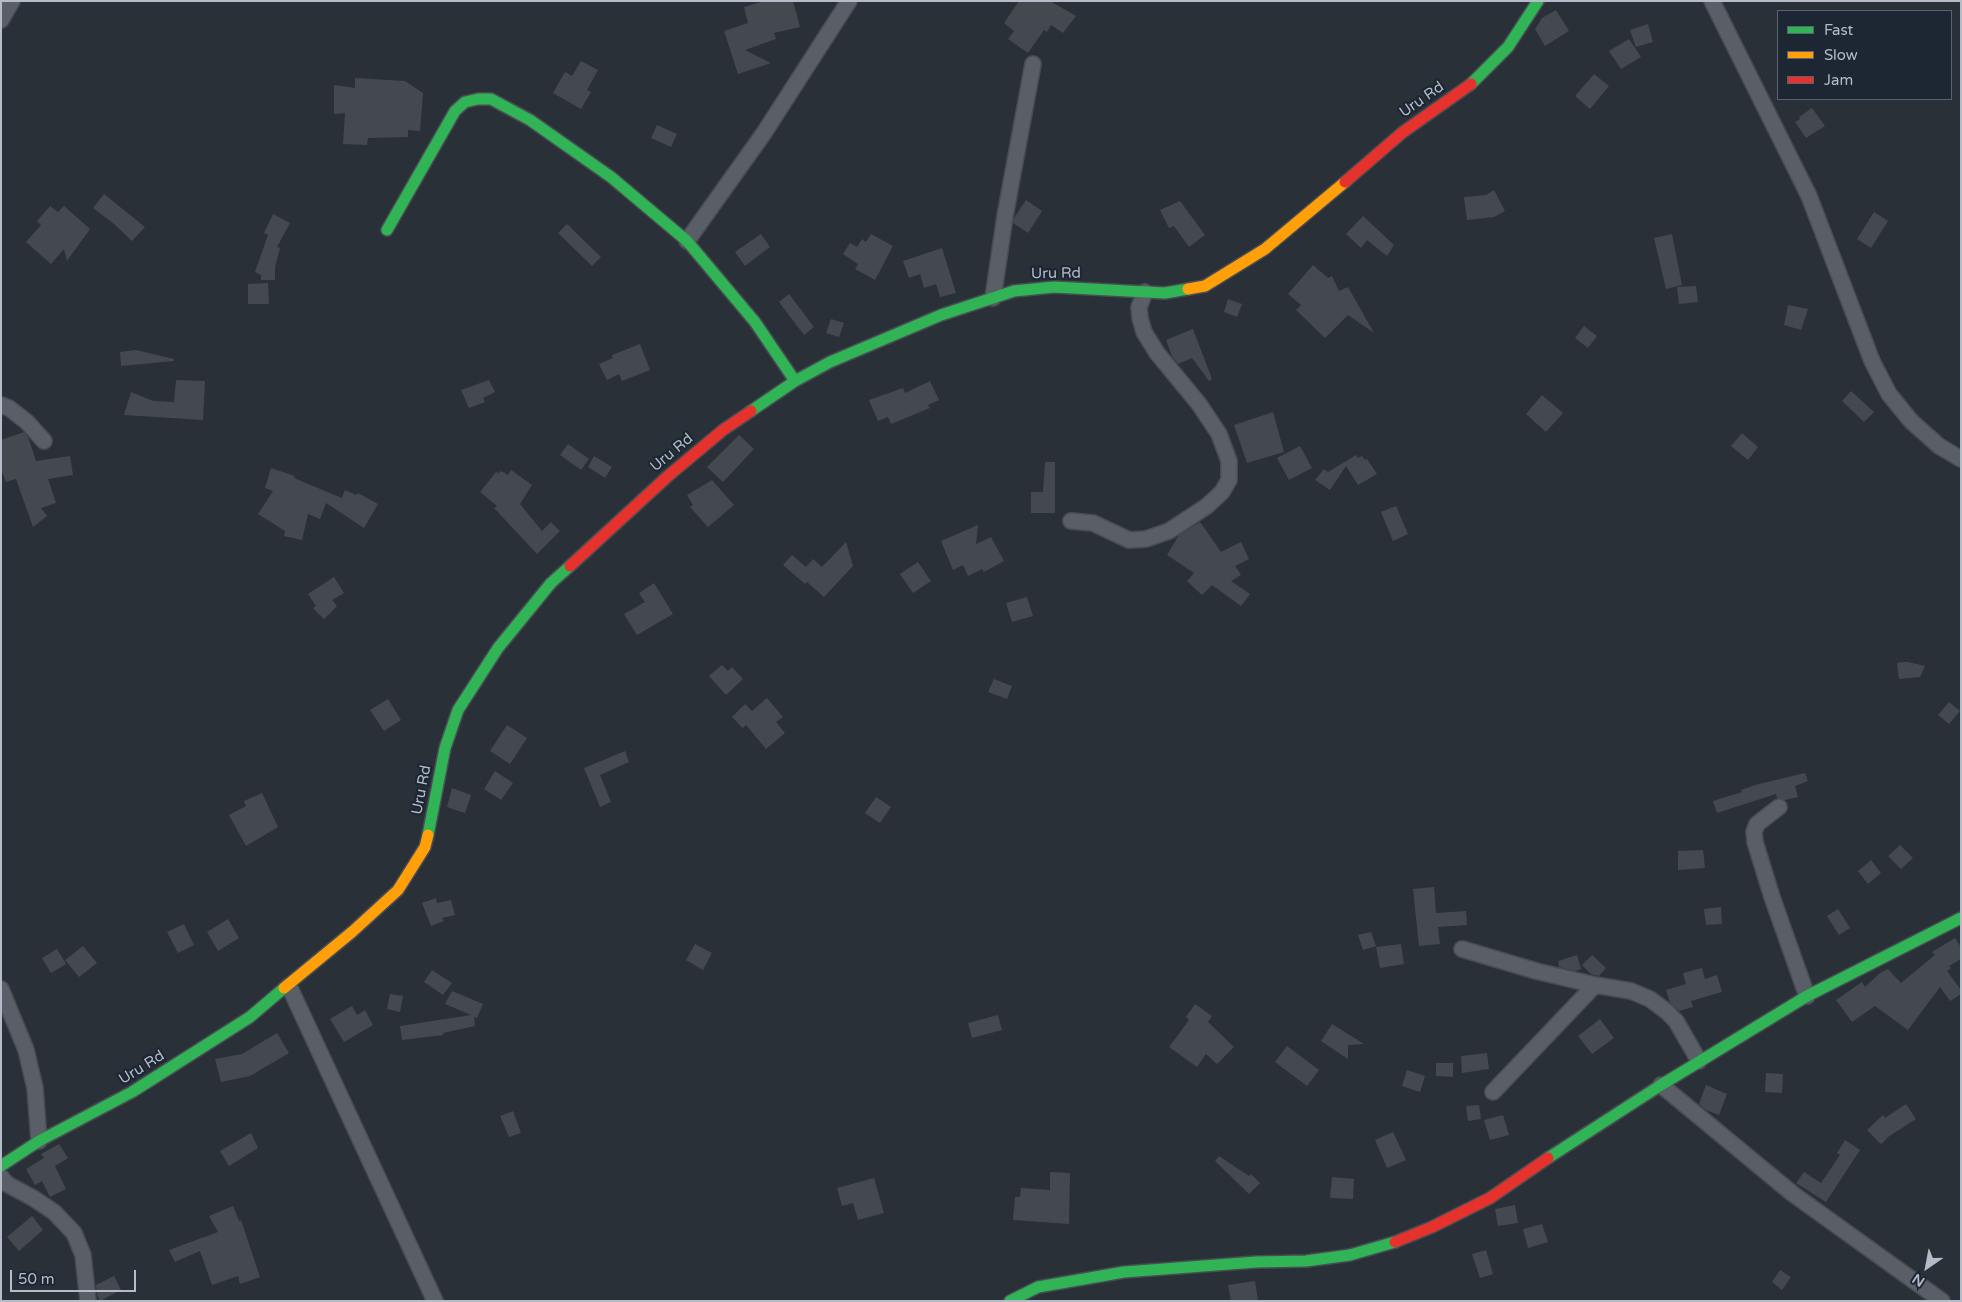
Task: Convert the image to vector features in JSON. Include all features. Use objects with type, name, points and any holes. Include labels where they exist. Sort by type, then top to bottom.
[{"type":"street","points":[[1,20],[12,1]]},
{"type":"street","points":[[688,241],[764,133],[849,1]]},
{"type":"street","name":"Uru Rd","points":[[1,1166],[39,1141],[132,1092],[250,1017],[398,890],[424,847],[436,800],[445,748],[458,710],[498,648],[545,590],[668,476],[723,430],[795,381],[830,362],[941,315],[1014,291],[1054,287],[1166,293],[1205,286],[1265,249],[1403,132],[1470,85],[1508,47],[1538,1]]},
{"type":"street","points":[[1712,1],[1810,196],[1872,361],[1889,394],[1911,421],[1939,446],[1961,459]]},
{"type":"street","points":[[993,298],[1005,216],[1033,64]]},
{"type":"street","points":[[387,230],[455,111],[465,102],[491,99],[530,120],[612,177],[688,241],[755,322],[795,381]]},
{"type":"street","points":[[1071,521],[1094,522],[1130,540],[1146,539],[1169,531],[1207,506],[1222,492],[1229,480],[1229,461],[1219,434],[1199,404],[1157,353],[1144,332],[1140,318],[1140,307],[1145,292]]},
{"type":"street","points":[[1,405],[9,408],[27,422],[44,441]]},
{"type":"street","points":[[1779,807],[1757,824],[1754,832],[1755,842],[1807,996]]},
{"type":"street","points":[[1010,1301],[1038,1287],[1124,1272],[1256,1262],[1306,1262],[1350,1255],[1395,1242],[1432,1227],[1490,1198],[1565,1146],[1699,1061],[1807,996],[1961,918]]},
{"type":"street","points":[[1462,949],[1536,972],[1631,991],[1650,999],[1676,1021],[1699,1061]]},
{"type":"street","points":[[1493,1092],[1595,985]]},
{"type":"street","points":[[288,986],[342,1097],[435,1301]]},
{"type":"street","points":[[1,989],[26,1050],[35,1088],[39,1141]]},
{"type":"street","points":[[1662,1085],[1792,1194],[1942,1301]]},
{"type":"street","points":[[1,1177],[7,1184],[54,1212],[74,1234],[83,1254],[88,1301]]},
{"type":"building","points":[[764,1],[793,1],[800,27],[774,33],[776,39],[745,50],[771,63],[738,74],[724,31],[748,23],[744,7]]},
{"type":"building","points":[[1019,1],[1050,1],[1076,16],[1063,33],[1051,25],[1047,32],[1044,30],[1028,53],[1008,39],[1014,31],[1004,23]]},
{"type":"building","points":[[1556,10],[1569,31],[1545,46],[1535,29],[1542,18]]},
{"type":"building","points":[[1648,24],[1653,42],[1636,47],[1630,30]]},
{"type":"building","points":[[1629,39],[1641,57],[1621,69],[1609,51]]},
{"type":"building","points":[[581,61],[598,70],[587,90],[591,92],[581,109],[553,93],[565,72],[572,76]]},
{"type":"building","points":[[1594,74],[1609,86],[1590,109],[1575,96]]},
{"type":"building","points":[[355,78],[405,81],[423,93],[420,131],[408,130],[408,137],[368,138],[367,145],[343,144],[345,113],[334,114],[334,85],[355,88]]},
{"type":"building","points":[[1812,108],[1825,126],[1806,138],[1795,122]]},
{"type":"building","points":[[657,125],[677,134],[671,147],[651,138]]},
{"type":"building","points":[[1494,190],[1505,211],[1494,217],[1467,220],[1464,197],[1486,195]]},
{"type":"building","points":[[104,194],[145,227],[132,241],[93,208]]},
{"type":"building","points":[[1026,200],[1042,211],[1028,233],[1013,223],[1014,218]]},
{"type":"building","points":[[1180,201],[1205,235],[1189,247],[1174,226],[1169,228],[1160,210]]},
{"type":"building","points":[[50,206],[58,212],[64,206],[90,229],[67,261],[64,249],[51,264],[26,242],[41,225],[37,221]]},
{"type":"building","points":[[1874,212],[1888,221],[1871,248],[1857,239]]},
{"type":"building","points":[[273,214],[290,223],[277,247],[280,248],[275,267],[275,280],[261,280],[261,275],[255,272],[268,235],[264,233]]},
{"type":"building","points":[[1363,216],[1394,245],[1387,256],[1367,240],[1361,248],[1346,234]]},
{"type":"building","points":[[567,224],[601,257],[592,266],[558,233]]},
{"type":"building","points":[[761,234],[770,247],[745,266],[735,252]]},
{"type":"building","points":[[871,234],[893,246],[875,280],[855,269],[858,264],[843,254],[850,243],[857,247],[862,239],[866,242]]},
{"type":"building","points":[[1672,234],[1682,285],[1666,289],[1654,238]]},
{"type":"building","points":[[942,248],[956,293],[940,297],[936,284],[924,288],[920,274],[909,278],[903,261]]},
{"type":"building","points":[[1313,265],[1328,278],[1332,276],[1339,291],[1348,287],[1374,333],[1348,315],[1325,338],[1296,310],[1301,305],[1288,294]]},
{"type":"building","points":[[268,283],[269,304],[248,304],[248,284]]},
{"type":"building","points":[[1696,286],[1698,302],[1679,304],[1677,287]]},
{"type":"building","points":[[789,294],[814,327],[804,335],[779,302]]},
{"type":"building","points":[[1228,299],[1242,304],[1237,317],[1224,312]]},
{"type":"building","points":[[1788,305],[1808,309],[1801,330],[1784,325]]},
{"type":"building","points":[[831,319],[844,323],[839,337],[826,333]]},
{"type":"building","points":[[1584,326],[1597,336],[1588,348],[1575,338]]},
{"type":"building","points":[[1193,329],[1212,379],[1209,381],[1192,358],[1178,364],[1172,356],[1166,340]]},
{"type":"building","points":[[640,344],[650,370],[622,381],[619,374],[607,380],[599,364],[613,358],[612,355]]},
{"type":"building","points":[[136,350],[174,359],[174,361],[121,366],[120,352]]},
{"type":"building","points":[[176,380],[205,381],[203,420],[124,415],[131,392],[153,401],[174,402]]},
{"type":"building","points":[[489,380],[495,392],[483,398],[485,402],[469,408],[461,390]]},
{"type":"building","points":[[930,381],[939,400],[928,405],[930,408],[891,424],[888,417],[878,421],[869,400],[903,388],[905,393]]},
{"type":"building","points":[[1851,391],[1874,412],[1864,422],[1842,401]]},
{"type":"building","points":[[1542,395],[1563,413],[1546,432],[1526,414]]},
{"type":"building","points":[[1273,412],[1284,452],[1247,463],[1234,425]]},
{"type":"building","points":[[24,432],[28,437],[36,461],[70,456],[73,475],[48,479],[56,503],[41,508],[47,516],[33,527],[16,479],[6,482],[1,469],[1,440]]},
{"type":"building","points":[[1742,433],[1758,447],[1748,460],[1731,446]]},
{"type":"building","points":[[739,435],[754,449],[723,482],[707,467]]},
{"type":"building","points":[[568,444],[589,459],[581,470],[560,455]]},
{"type":"building","points":[[1300,446],[1312,468],[1289,480],[1277,458]]},
{"type":"building","points":[[1356,455],[1358,458],[1362,456],[1365,460],[1367,459],[1377,474],[1358,485],[1346,466],[1330,490],[1315,480],[1324,469],[1328,472]]},
{"type":"building","points":[[594,456],[612,467],[605,478],[588,467]]},
{"type":"building","points":[[1045,462],[1055,462],[1055,513],[1031,513],[1031,492],[1043,492]]},
{"type":"building","points":[[271,468],[295,476],[294,478],[342,498],[345,490],[356,495],[358,493],[378,504],[364,528],[326,503],[320,519],[308,514],[302,540],[284,536],[285,531],[258,514],[273,491],[265,488]]},
{"type":"building","points":[[511,470],[532,485],[520,504],[542,531],[551,522],[560,531],[537,554],[494,508],[497,506],[480,492],[496,472],[499,473],[501,471],[508,475]]},
{"type":"building","points":[[712,480],[734,505],[708,527],[690,507],[693,505],[687,495]]},
{"type":"building","points":[[1396,506],[1408,534],[1393,541],[1381,512]]},
{"type":"building","points":[[1200,522],[1221,552],[1241,542],[1249,559],[1235,566],[1241,575],[1231,581],[1250,594],[1241,606],[1212,585],[1202,595],[1187,581],[1194,573],[1167,555],[1179,535]]},
{"type":"building","points":[[978,525],[976,544],[991,537],[1004,561],[984,572],[982,569],[968,576],[963,565],[953,570],[941,541]]},
{"type":"building","points":[[846,542],[853,566],[824,597],[783,565],[792,555],[806,567],[813,559],[822,567]]},
{"type":"building","points":[[918,562],[931,581],[913,593],[900,574]]},
{"type":"building","points":[[334,577],[344,593],[332,600],[337,606],[324,619],[313,608],[316,606],[308,594]]},
{"type":"building","points":[[654,583],[673,614],[637,635],[624,614],[645,602],[639,593]]},
{"type":"building","points":[[1027,597],[1033,616],[1012,622],[1006,603]]},
{"type":"building","points":[[1903,662],[1925,666],[1920,677],[1899,679],[1897,663]]},
{"type":"building","points":[[722,665],[728,671],[732,667],[743,679],[726,695],[709,676]]},
{"type":"building","points":[[994,679],[1012,686],[1007,699],[988,692]]},
{"type":"building","points":[[767,698],[783,717],[776,722],[785,733],[766,749],[746,725],[743,728],[732,717],[745,704],[752,711]]},
{"type":"building","points":[[388,699],[401,720],[384,731],[370,710]]},
{"type":"building","points":[[1949,702],[1960,711],[1949,724],[1938,715]]},
{"type":"building","points":[[507,725],[527,738],[510,764],[490,751]]},
{"type":"building","points":[[625,751],[629,762],[600,775],[611,802],[600,807],[584,768]]},
{"type":"building","points":[[495,771],[513,783],[501,800],[484,789]]},
{"type":"building","points":[[1805,773],[1808,781],[1795,786],[1798,797],[1785,800],[1777,798],[1776,794],[1717,813],[1713,801],[1742,792],[1741,790],[1755,785]]},
{"type":"building","points":[[452,788],[471,795],[465,813],[447,807]]},
{"type":"building","points":[[262,793],[278,827],[246,846],[229,815],[246,806],[244,801]]},
{"type":"building","points":[[876,797],[891,807],[880,823],[865,813]]},
{"type":"building","points":[[1900,845],[1913,858],[1901,869],[1888,856]]},
{"type":"building","points":[[1703,850],[1705,868],[1678,870],[1678,851]]},
{"type":"building","points":[[1871,860],[1881,873],[1868,884],[1858,871]]},
{"type":"building","points":[[1434,887],[1436,913],[1466,911],[1467,925],[1438,927],[1440,944],[1419,946],[1413,889]]},
{"type":"building","points":[[436,898],[437,903],[451,900],[455,915],[442,918],[444,921],[431,926],[422,903]]},
{"type":"building","points":[[1721,907],[1722,924],[1706,925],[1704,909]]},
{"type":"building","points":[[1838,909],[1850,928],[1839,935],[1827,916]]},
{"type":"building","points":[[228,919],[239,938],[218,951],[207,932]]},
{"type":"building","points":[[184,924],[194,945],[178,953],[167,932]]},
{"type":"building","points":[[1371,932],[1376,946],[1363,950],[1358,935]]},
{"type":"building","points":[[1955,938],[1961,947],[1961,959],[1949,966],[1951,968],[1947,971],[1961,990],[1961,994],[1950,1001],[1940,987],[1908,1030],[1875,1006],[1852,1022],[1836,1000],[1862,982],[1865,987],[1880,973],[1888,969],[1901,983],[1935,955],[1932,952]]},
{"type":"building","points":[[695,944],[712,953],[703,970],[686,960]]},
{"type":"building","points":[[1401,944],[1404,964],[1380,968],[1376,947]]},
{"type":"building","points":[[83,946],[97,963],[79,977],[65,960]]},
{"type":"building","points":[[57,949],[66,964],[51,973],[42,958]]},
{"type":"building","points":[[1577,955],[1581,969],[1575,971],[1559,967],[1558,961]]},
{"type":"building","points":[[1592,955],[1606,968],[1599,976],[1591,974],[1582,965]]},
{"type":"building","points":[[1702,968],[1705,979],[1717,975],[1722,992],[1691,1001],[1693,1007],[1679,1011],[1670,1003],[1666,990],[1686,984],[1683,973]]},
{"type":"building","points":[[432,970],[452,983],[443,995],[424,982]]},
{"type":"building","points":[[452,991],[483,1004],[477,1018],[474,1017],[475,1026],[443,1033],[443,1035],[402,1040],[400,1026],[471,1015],[445,1004]]},
{"type":"building","points":[[390,994],[403,996],[400,1012],[387,1009]]},
{"type":"building","points":[[1195,1004],[1212,1016],[1208,1022],[1234,1047],[1217,1064],[1206,1054],[1197,1067],[1169,1047],[1189,1020],[1186,1017]]},
{"type":"building","points":[[352,1006],[357,1015],[365,1010],[373,1025],[344,1042],[330,1019]]},
{"type":"building","points":[[998,1015],[1002,1030],[972,1038],[968,1023]]},
{"type":"building","points":[[1600,1019],[1614,1038],[1592,1054],[1578,1036]]},
{"type":"building","points":[[1332,1024],[1364,1044],[1348,1045],[1348,1059],[1321,1041]]},
{"type":"building","points":[[277,1033],[289,1053],[250,1076],[221,1082],[215,1059],[242,1054]]},
{"type":"building","points":[[1287,1046],[1319,1070],[1307,1086],[1275,1062]]},
{"type":"building","points":[[1487,1053],[1489,1069],[1462,1073],[1461,1056]]},
{"type":"building","points":[[1436,1063],[1453,1063],[1453,1077],[1436,1076]]},
{"type":"building","points":[[1407,1070],[1425,1076],[1420,1092],[1402,1086]]},
{"type":"building","points":[[1766,1073],[1783,1074],[1782,1093],[1765,1092]]},
{"type":"building","points":[[1706,1085],[1727,1094],[1719,1115],[1706,1110],[1699,1104]]},
{"type":"building","points":[[1906,1104],[1916,1119],[1888,1137],[1881,1144],[1867,1130],[1883,1115],[1885,1118]]},
{"type":"building","points":[[1479,1105],[1481,1119],[1468,1121],[1466,1106]]},
{"type":"building","points":[[513,1111],[521,1133],[509,1137],[500,1116]]},
{"type":"building","points":[[1503,1115],[1509,1135],[1490,1140],[1484,1120]]},
{"type":"building","points":[[1393,1132],[1406,1160],[1387,1168],[1375,1140]]},
{"type":"building","points":[[251,1133],[258,1148],[229,1166],[220,1151]]},
{"type":"building","points":[[1845,1140],[1860,1150],[1826,1202],[1796,1183],[1804,1172],[1821,1183],[1840,1155],[1837,1153]]},
{"type":"building","points":[[59,1144],[68,1158],[55,1166],[66,1189],[50,1197],[42,1181],[35,1185],[26,1169],[44,1158],[41,1154]]},
{"type":"building","points":[[1219,1156],[1249,1176],[1251,1174],[1260,1183],[1249,1194],[1215,1161]]},
{"type":"building","points":[[1050,1172],[1070,1173],[1069,1224],[1013,1220],[1015,1197],[1020,1197],[1021,1188],[1050,1190]]},
{"type":"building","points":[[1332,1177],[1354,1179],[1353,1199],[1330,1198]]},
{"type":"building","points":[[874,1178],[884,1213],[858,1220],[853,1203],[842,1206],[837,1188]]},
{"type":"building","points":[[1515,1205],[1518,1223],[1498,1226],[1495,1209]]},
{"type":"building","points":[[233,1206],[239,1221],[241,1220],[260,1277],[240,1284],[238,1276],[212,1285],[200,1251],[175,1262],[169,1250],[218,1232],[209,1216]]},
{"type":"building","points":[[32,1216],[43,1230],[19,1251],[7,1237]]},
{"type":"building","points":[[1542,1224],[1548,1242],[1528,1248],[1523,1229]]},
{"type":"building","points":[[1486,1250],[1493,1274],[1480,1278],[1472,1254]]},
{"type":"building","points":[[1780,1270],[1791,1277],[1782,1290],[1772,1282]]},
{"type":"building","points":[[114,1276],[121,1290],[100,1301],[96,1285]]},
{"type":"building","points":[[1255,1281],[1258,1301],[1231,1301],[1228,1285]]},
{"type":"traffic: fast","points":[[1471,84],[1508,47],[1538,1]]},
{"type":"traffic: fast","points":[[387,230],[455,111],[465,102],[491,99],[530,120],[611,177],[687,241],[755,322],[795,381]]},
{"type":"traffic: fast","points":[[751,411],[795,381],[830,362],[941,315],[1014,291],[1054,287],[1165,293],[1188,289]]},
{"type":"traffic: fast","points":[[428,835],[445,748],[458,710],[498,648],[551,583],[570,566]]},
{"type":"traffic: fast","points":[[1548,1158],[1661,1085],[1807,996],[1961,918]]},
{"type":"traffic: fast","points":[[1,1166],[39,1141],[132,1092],[250,1017],[284,988]]},
{"type":"traffic: fast","points":[[1010,1301],[1038,1287],[1124,1272],[1256,1262],[1306,1261],[1350,1255],[1395,1242]]},
{"type":"traffic: slow","points":[[1188,289],[1205,286],[1265,249],[1345,182]]},
{"type":"traffic: slow","points":[[284,988],[352,932],[398,890],[425,847],[428,835]]},
{"type":"traffic: jam","points":[[1345,182],[1403,132],[1471,84]]},
{"type":"traffic: jam","points":[[570,566],[668,476],[723,430],[751,411]]},
{"type":"traffic: jam","points":[[1395,1242],[1432,1227],[1490,1198],[1548,1158]]}]
